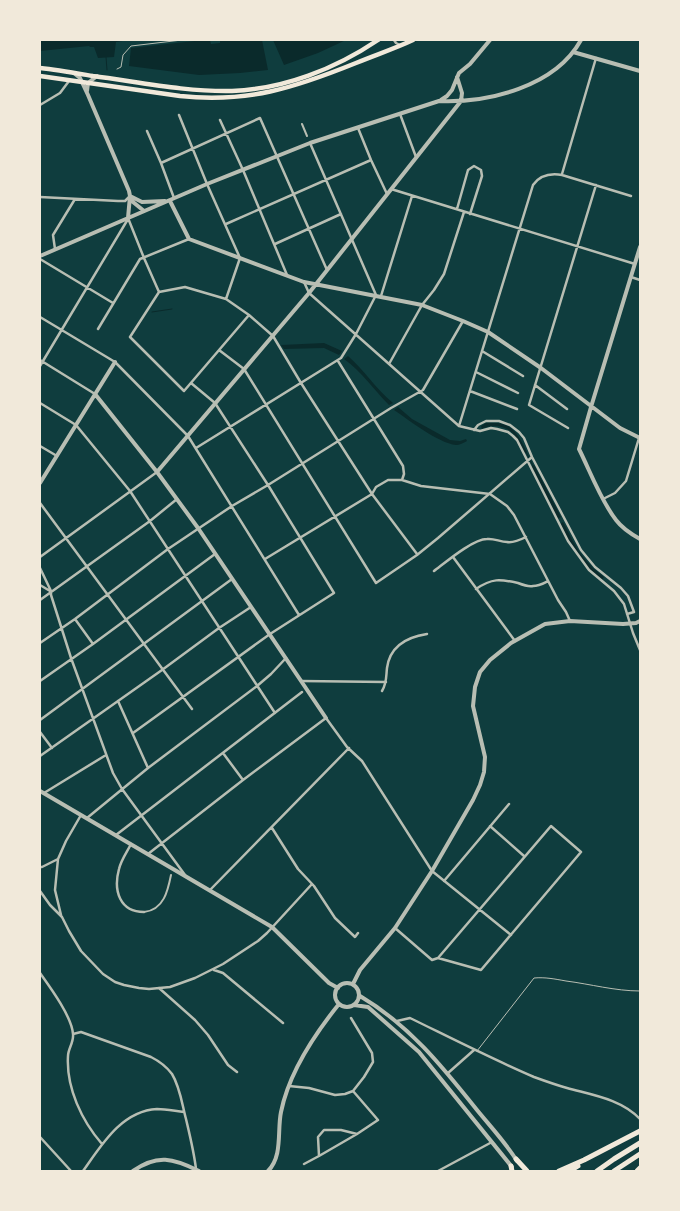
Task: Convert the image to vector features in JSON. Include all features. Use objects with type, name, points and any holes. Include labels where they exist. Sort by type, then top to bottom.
[{"type":"highway","points":[[40,68],[193,89],[222,91],[254,89],[295,80],[325,69],[354,55],[378,40]]},
{"type":"highway","points":[[40,76],[192,97],[250,96],[305,83],[413,40]]},
{"type":"highway","points":[[559,1171],[640,1131]]},
{"type":"highway","points":[[597,1171],[640,1142]]},
{"type":"highway","points":[[570,1171],[604,1149]]},
{"type":"highway","points":[[614,1171],[640,1154]]},
{"type":"highway","points":[[516,1159],[525,1171]]},
{"type":"highway","points":[[637,1171],[640,1168]]},
{"type":"street","points":[[394,40],[401,46]]},
{"type":"street","points":[[113,302],[40,257],[172,199],[310,143],[439,101],[447,96],[452,90],[459,73],[470,64],[490,40]]},
{"type":"street","points":[[439,101],[460,101],[488,97],[508,93],[526,86],[548,74],[564,62],[581,40]]},
{"type":"street","points":[[573,52],[640,71]]},
{"type":"street","points":[[562,175],[596,58]]},
{"type":"street","points":[[74,73],[82,82],[133,202],[144,211]]},
{"type":"street","points":[[87,93],[88,83],[97,76]]},
{"type":"street","points":[[40,557],[157,472],[316,285],[460,101],[462,93],[457,77]]},
{"type":"street","points":[[40,104],[60,94],[70,80]]},
{"type":"street","points":[[87,93],[93,87],[103,85]]},
{"type":"street","points":[[400,114],[416,157]]},
{"type":"street","points":[[179,115],[240,258],[226,299]]},
{"type":"street","points":[[161,163],[260,118],[327,270]]},
{"type":"street","points":[[220,120],[244,170],[288,276]]},
{"type":"street","points":[[302,124],[307,136]]},
{"type":"street","points":[[358,128],[387,194]]},
{"type":"street","points":[[147,131],[189,239]]},
{"type":"street","points":[[310,143],[379,296]]},
{"type":"street","points":[[226,224],[371,160]]},
{"type":"street","points":[[457,209],[468,170],[474,166],[481,170],[482,176],[470,214]]},
{"type":"street","points":[[459,426],[519,228],[536,180],[545,175],[562,175],[631,196]]},
{"type":"street","points":[[568,428],[529,405],[596,185]]},
{"type":"street","points":[[391,189],[635,264]]},
{"type":"street","points":[[40,197],[125,201],[130,196]]},
{"type":"street","points":[[130,196],[142,202],[172,199]]},
{"type":"street","points":[[40,366],[41,361],[62,330],[128,218],[130,196]]},
{"type":"street","points":[[196,448],[341,358],[379,296],[412,196]]},
{"type":"street","points":[[55,249],[53,235],[75,199]]},
{"type":"street","points":[[389,364],[422,305],[444,274],[464,212]]},
{"type":"street","points":[[275,244],[341,214]]},
{"type":"street","points":[[128,218],[159,292]]},
{"type":"street","points":[[98,329],[140,259],[189,239],[304,282],[422,305],[488,332],[541,368],[620,428],[639,438],[626,481],[615,493],[603,498]]},
{"type":"street","points":[[640,247],[579,450],[615,519],[629,533],[640,539]]},
{"type":"street","points":[[631,277],[640,280]]},
{"type":"street","points":[[304,282],[309,293],[459,426],[480,431],[491,428],[497,429],[513,436],[517,440],[527,461],[581,550],[595,567],[628,596],[634,612],[627,614]]},
{"type":"street","points":[[249,314],[184,391],[130,337],[159,292],[185,287],[226,299],[249,314],[273,336],[372,494],[417,555]]},
{"type":"street","points":[[40,317],[115,362],[188,436],[299,615]]},
{"type":"street","points":[[40,643],[198,528],[423,390],[463,321]]},
{"type":"street","points":[[219,350],[244,369],[376,583],[417,555],[532,458]]},
{"type":"street","points":[[482,351],[523,376]]},
{"type":"street","points":[[337,360],[403,466],[404,474],[402,480]]},
{"type":"street","points":[[41,361],[95,394],[157,472],[198,528],[329,724],[362,761],[432,870],[511,935]]},
{"type":"street","points":[[40,484],[115,362]]},
{"type":"street","points":[[476,372],[518,392]]},
{"type":"street","points":[[132,733],[270,634],[334,593],[215,403],[191,384]]},
{"type":"street","points":[[535,385],[567,409]]},
{"type":"street","points":[[470,391],[517,409]]},
{"type":"street","points":[[40,403],[76,425],[130,492],[275,713]]},
{"type":"street","points":[[475,430],[478,425],[486,421],[498,421],[510,425],[524,438],[561,519],[568,542],[584,566],[614,591],[624,604],[640,650]]},
{"type":"street","points":[[40,446],[57,456]]},
{"type":"street","points":[[265,559],[372,494],[376,487],[388,480],[402,480],[421,486],[490,494],[507,506],[514,515],[570,621]]},
{"type":"street","points":[[40,600],[150,521],[177,499]]},
{"type":"street","points":[[40,503],[192,709]]},
{"type":"street","points":[[434,571],[478,541],[486,538],[508,542],[526,537]]},
{"type":"street","points":[[40,681],[215,554]]},
{"type":"street","points":[[453,557],[515,641]]},
{"type":"street","points":[[40,568],[51,591],[61,628],[113,773],[122,789],[186,876]]},
{"type":"street","points":[[40,720],[233,579]]},
{"type":"street","points":[[476,589],[493,580],[504,580],[530,586],[536,586],[549,581]]},
{"type":"street","points":[[40,585],[51,591]]},
{"type":"street","points":[[40,756],[251,607]]},
{"type":"street","points":[[75,619],[93,644]]},
{"type":"street","points":[[353,984],[360,970],[395,928],[432,870],[473,800],[480,784],[484,772],[485,757],[473,706],[475,688],[480,672],[490,660],[515,641],[545,624],[570,621],[623,624],[640,621]]},
{"type":"street","points":[[382,691],[386,682],[388,662],[397,646],[410,637],[427,634]]},
{"type":"street","points":[[86,818],[148,768],[257,686],[286,658]]},
{"type":"street","points":[[301,681],[386,682]]},
{"type":"street","points":[[116,835],[302,692]]},
{"type":"street","points":[[118,701],[148,768]]},
{"type":"street","points":[[148,854],[326,718]]},
{"type":"street","points":[[40,732],[52,748]]},
{"type":"street","points":[[210,890],[349,748]]},
{"type":"street","points":[[223,753],[243,780]]},
{"type":"street","points":[[106,755],[42,792],[272,927],[329,983],[338,988]]},
{"type":"street","points":[[444,881],[509,804]]},
{"type":"street","points":[[81,816],[66,840],[58,859],[56,890],[62,917],[81,951],[103,974],[115,982],[124,985],[142,988],[170,987],[214,970],[258,941],[312,884]]},
{"type":"street","points":[[490,826],[524,856]]},
{"type":"street","points":[[395,928],[432,960],[438,958],[551,826],[580,852],[481,970],[438,958]]},
{"type":"street","points":[[272,828],[298,870],[312,884],[335,918],[355,937],[358,933]]},
{"type":"street","points":[[131,844],[119,868],[117,879],[119,896],[130,910],[148,912],[156,908],[162,902],[169,886],[171,875]]},
{"type":"street","points":[[40,867],[58,859]]},
{"type":"street","points":[[40,891],[62,917]]},
{"type":"street","points":[[214,970],[223,973],[283,1023]]},
{"type":"street","points":[[40,973],[56,996],[71,1026],[73,1034],[68,1055],[70,1083],[77,1104],[94,1135],[102,1144]]},
{"type":"street","points":[[512,1169],[420,1052],[368,1007],[354,1005],[346,1007],[339,1004],[336,998],[338,988],[344,983],[353,984],[358,989],[360,996],[397,1021],[448,1073],[516,1159]]},
{"type":"street","points":[[160,988],[195,1020],[208,1035],[228,1066],[237,1072]]},
{"type":"street","points":[[354,1005],[360,996]]},
{"type":"street","points":[[268,1171],[274,1162],[277,1152],[281,1111],[288,1086],[312,1041],[339,1004]]},
{"type":"street","points":[[288,1086],[309,1088],[334,1095],[354,1091],[373,1062],[372,1053],[351,1018]]},
{"type":"street","points":[[397,1021],[410,1018],[475,1051],[536,1077],[566,1088],[616,1102],[629,1109],[640,1119]]},
{"type":"street","points":[[73,1034],[81,1032],[141,1053],[160,1062],[170,1072],[175,1080],[198,1170]]},
{"type":"street","points":[[448,1073],[475,1051]]},
{"type":"street","points":[[304,1164],[378,1120],[354,1091]]},
{"type":"street","points":[[83,1171],[117,1127],[132,1116],[155,1109],[184,1112]]},
{"type":"street","points":[[319,1156],[318,1137],[324,1130],[341,1130],[357,1134]]},
{"type":"street","points":[[40,1137],[71,1171]]},
{"type":"street","points":[[438,1171],[492,1142]]},
{"type":"street","points":[[133,1171],[152,1160],[162,1159],[198,1170]]},
{"type":"lane","points":[[117,69],[120,67],[123,55],[131,46],[182,40]]},
{"type":"lane","points":[[475,1051],[534,978],[556,979],[640,991]]},
{"type":"water","points":[[40,40],[129,40],[116,42],[114,57],[98,58],[94,47],[89,46],[40,51]]},
{"type":"water","points":[[210,40],[211,44],[220,43],[220,40],[262,40],[268,70],[199,75],[129,66],[131,48]]},
{"type":"water","points":[[273,40],[346,40],[318,53],[284,65]]},
{"type":"water","points":[[324,343],[342,351],[339,355],[324,348],[284,349],[281,345]]},
{"type":"water","points":[[348,356],[393,403],[389,405],[362,375],[344,359]]},
{"type":"water","points":[[398,407],[412,419],[450,440],[460,441],[466,439],[467,441],[456,445],[441,440],[394,410]]},
{"type":"water","points":[[486,423],[502,424],[513,429],[527,452],[524,454],[516,438],[508,430],[500,426],[482,429],[481,426]]},
{"type":"water","points":[[534,465],[561,517],[557,519],[531,467]]},
{"type":"water","points":[[563,522],[580,552],[604,577],[602,580],[588,568],[571,545],[560,524]]},
{"type":"waterway","points":[[106,57],[107,70]]},
{"type":"waterway","points":[[152,312],[172,309]]},
{"type":"waterway","points":[[526,452],[533,466]]}]
